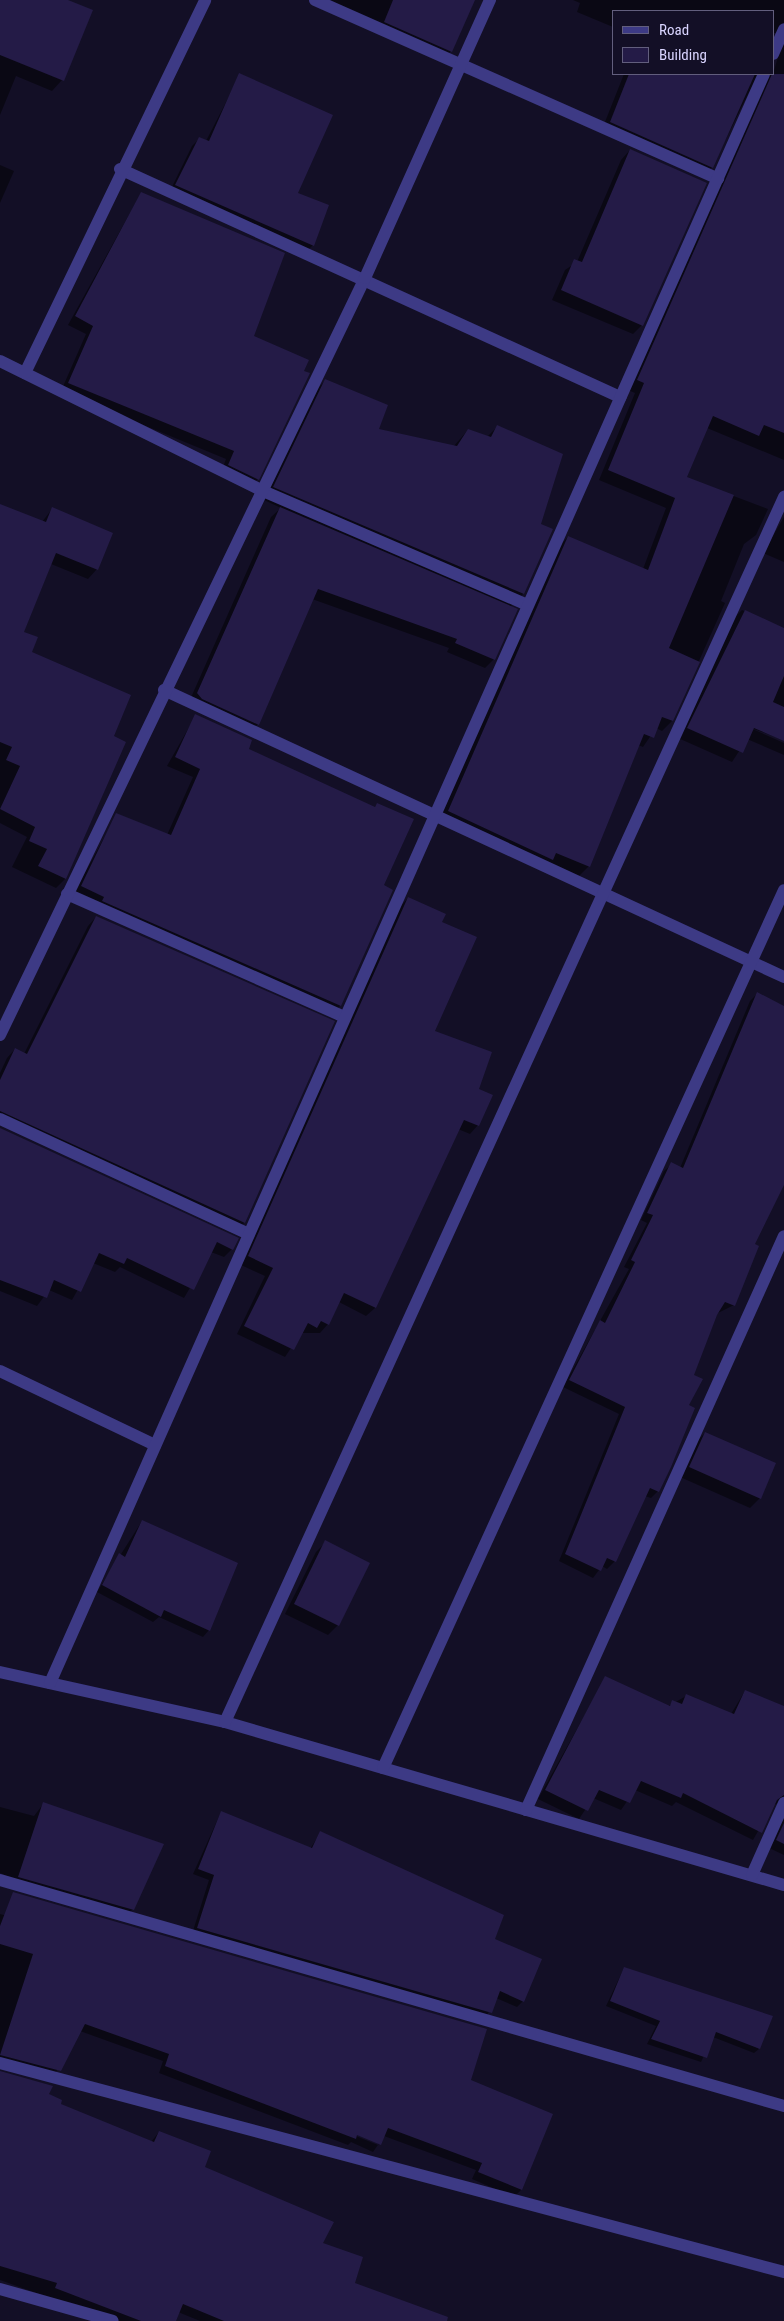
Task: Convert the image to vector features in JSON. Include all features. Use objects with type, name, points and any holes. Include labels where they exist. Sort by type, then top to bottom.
[{"type":"street","points":[[25,373],[120,169],[205,0]]},
{"type":"street","points":[[315,0],[718,179]]},
{"type":"street","points":[[0,1035],[164,690],[263,492],[365,278],[459,65],[490,0]]},
{"type":"street","points":[[774,52],[784,29]]},
{"type":"street","points":[[50,1683],[764,75]]},
{"type":"street","points":[[120,169],[365,278],[620,397]]},
{"type":"street","points":[[0,362],[263,492],[528,605]]},
{"type":"street","points":[[225,1722],[784,497]]},
{"type":"street","points":[[164,690],[784,977]]},
{"type":"street","points":[[383,1768],[784,890]]},
{"type":"street","points":[[67,894],[345,1017]]},
{"type":"street","points":[[0,1119],[249,1234]]},
{"type":"street","points":[[526,1810],[784,1236]]},
{"type":"street","points":[[0,1371],[155,1445]]},
{"type":"street","points":[[0,1672],[225,1722],[784,1884]]},
{"type":"street","points":[[752,1875],[784,1803]]},
{"type":"street","points":[[0,1880],[784,2106]]},
{"type":"street","points":[[0,2062],[784,2272]]},
{"type":"street","points":[[0,2289],[114,2321]]},
{"type":"building","points":[[0,0],[68,0],[93,10],[64,81],[0,55]]},
{"type":"building","points":[[393,0],[475,0],[452,52],[384,22]]},
{"type":"building","points":[[239,73],[333,115],[298,193],[329,205],[314,246],[175,185],[199,137],[209,141]]},
{"type":"building","points":[[784,74],[784,433],[764,425],[759,436],[713,416],[687,477],[734,495],[669,648],[700,662],[673,721],[662,717],[654,738],[644,734],[590,867],[556,853],[553,860],[448,811],[568,536],[648,570],[675,498],[608,470],[644,383],[637,380],[772,75]]},
{"type":"building","points":[[629,75],[755,75],[713,168],[610,122]]},
{"type":"building","points":[[630,149],[707,183],[643,326],[561,290],[574,259],[582,262]]},
{"type":"building","points":[[141,192],[285,253],[254,336],[309,360],[304,371],[310,373],[259,480],[228,465],[234,451],[68,383],[93,326],[75,316]]},
{"type":"building","points":[[325,379],[388,405],[379,429],[457,446],[468,429],[491,437],[497,425],[563,454],[541,524],[553,529],[524,594],[273,487]]},
{"type":"building","points":[[0,504],[46,522],[52,507],[113,533],[98,570],[56,553],[24,632],[38,637],[32,652],[131,695],[114,736],[126,742],[66,879],[38,866],[47,849],[29,841],[35,827],[0,809],[20,766],[6,760],[12,747],[0,742]]},
{"type":"building","points":[[280,507],[518,609],[495,660],[455,643],[457,639],[318,589],[259,725],[202,699],[197,693]]},
{"type":"building","points":[[745,610],[784,628],[784,676],[773,702],[784,707],[784,741],[754,728],[743,753],[687,728]]},
{"type":"building","points":[[195,714],[252,740],[249,749],[375,807],[377,803],[414,819],[384,885],[393,890],[341,1006],[102,901],[104,897],[81,886],[116,813],[171,835],[200,769],[175,757]]},
{"type":"building","points":[[408,897],[446,914],[442,922],[477,937],[435,1031],[492,1052],[479,1089],[493,1095],[479,1126],[464,1120],[376,1308],[344,1293],[329,1325],[321,1321],[317,1328],[308,1323],[294,1350],[244,1326],[273,1268],[248,1256]]},
{"type":"building","points":[[96,916],[335,1021],[245,1223],[0,1111],[0,1080],[15,1048],[27,1054]]},
{"type":"building","points":[[757,992],[784,1006],[784,1185],[755,1244],[759,1246],[735,1306],[725,1302],[717,1315],[694,1375],[703,1379],[689,1405],[695,1408],[671,1467],[659,1492],[650,1488],[616,1562],[607,1558],[601,1571],[565,1554],[625,1407],[569,1380],[600,1320],[605,1323],[635,1262],[631,1260],[653,1215],[647,1213],[671,1162],[683,1168]]},
{"type":"building","points":[[0,1128],[239,1238],[233,1250],[217,1242],[194,1290],[127,1258],[124,1264],[99,1253],[81,1292],[54,1280],[47,1298],[0,1280]]},
{"type":"building","points":[[705,1432],[776,1463],[761,1499],[689,1467]]},
{"type":"building","points":[[142,1520],[238,1563],[210,1631],[164,1610],[161,1617],[102,1585],[119,1553],[125,1557]]},
{"type":"building","points":[[325,1540],[370,1563],[339,1626],[294,1604]]},
{"type":"building","points":[[605,1676],[670,1706],[672,1700],[682,1704],[686,1694],[734,1714],[745,1690],[784,1706],[784,1795],[777,1800],[762,1833],[683,1793],[681,1798],[641,1781],[630,1803],[599,1790],[588,1811],[545,1790]]},
{"type":"building","points":[[43,1802],[164,1844],[134,1910],[18,1877]]},
{"type":"building","points":[[221,1811],[312,1848],[320,1831],[504,1915],[495,1939],[542,1959],[524,2002],[500,1991],[492,2013],[197,1928],[214,1875],[198,1869]]},
{"type":"building","points":[[784,1823],[784,1844],[776,1840]]},
{"type":"building","points":[[13,1892],[487,2029],[471,2080],[553,2114],[522,2190],[478,2172],[482,2163],[388,2128],[381,2145],[357,2135],[356,2139],[165,2066],[169,2054],[85,2024],[61,2071],[0,2055],[33,1954],[0,1944],[0,1926]]},
{"type":"building","points":[[624,1967],[773,2016],[760,2049],[716,2032],[707,2058],[651,2039],[660,2021],[610,2001]]},
{"type":"building","points":[[0,2071],[53,2086],[49,2094],[62,2100],[61,2104],[154,2142],[159,2131],[211,2151],[205,2167],[334,2222],[323,2243],[363,2257],[355,2283],[448,2317],[447,2321],[224,2321],[183,2304],[176,2321],[141,2321],[55,2288],[57,2283],[0,2266]]}]
